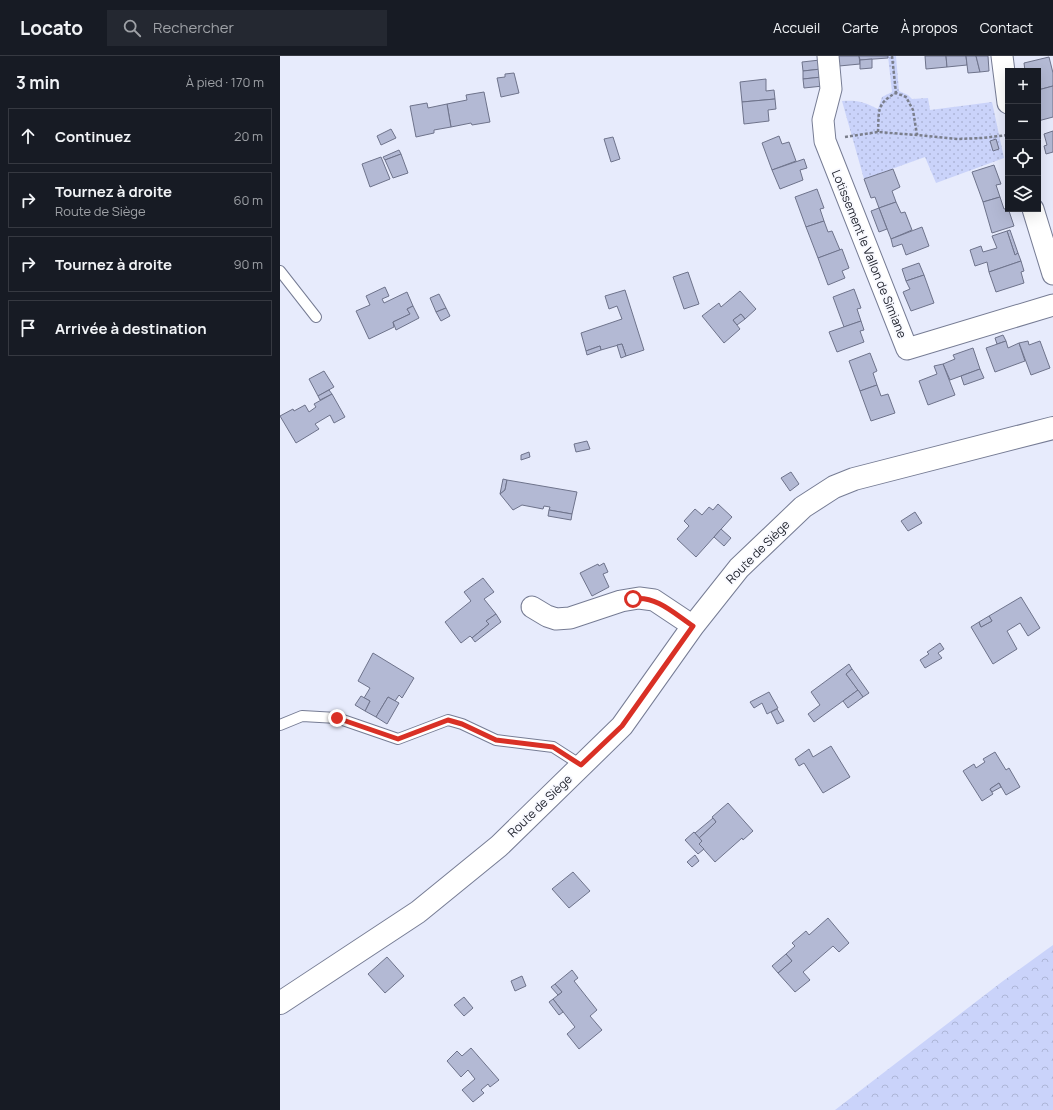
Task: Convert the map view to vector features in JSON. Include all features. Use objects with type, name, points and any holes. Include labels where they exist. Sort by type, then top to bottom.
[{"type":"street","name":"Lotissement le Vallon de Simiane","points":[[828,56],[831,89],[824,120],[825,141],[907,349],[1053,305]]},
{"type":"street","points":[[1002,56],[1005,80]]},
{"type":"street","points":[[1034,212],[1053,274]]},
{"type":"street","name":"Route de Siège","points":[[280,1003],[418,912],[499,846],[622,726],[693,626],[739,568],[804,507],[834,487],[854,479],[1053,428]]},
{"type":"street","points":[[532,607],[547,616],[556,619],[570,618],[621,601],[639,598],[654,600],[693,626]]},
{"type":"lane","points":[[280,271],[316,317]]},
{"type":"lane","points":[[280,725],[302,716],[337,718],[398,739],[448,720],[462,724],[496,740],[553,747],[581,765]]},
{"type":"path","points":[[892,56],[896,93]]},
{"type":"path","points":[[878,132],[880,108],[886,98],[896,93],[906,97],[913,110],[917,135]]},
{"type":"path","points":[[825,141],[878,132],[958,139],[1005,135]]},
{"type":"green space","points":[[888,56],[896,56],[899,91],[908,95],[912,99],[928,98],[930,110],[992,102],[1004,158],[936,183],[925,157],[864,179],[842,101],[861,102],[878,109],[882,97],[892,92]]},
{"type":"green space","points":[[1053,945],[1053,1110],[835,1110],[1003,981]]},
{"type":"building","points":[[838,56],[859,56],[860,64],[839,66]]},
{"type":"building","points":[[859,56],[888,56],[888,58],[860,60]]},
{"type":"building","points":[[925,56],[946,56],[947,67],[926,69]]},
{"type":"building","points":[[946,56],[966,56],[967,65],[947,67]]},
{"type":"building","points":[[966,56],[976,56],[980,72],[968,73]]},
{"type":"building","points":[[976,56],[988,56],[989,71],[980,72]]},
{"type":"building","points":[[1049,57],[1053,73],[1053,86],[1041,89],[1041,68],[1025,68],[1024,63]]},
{"type":"building","points":[[872,59],[872,68],[860,69],[860,60]]},
{"type":"building","points":[[820,60],[821,69],[803,71],[802,62]]},
{"type":"building","points":[[821,69],[822,77],[803,79],[803,71]]},
{"type":"building","points":[[514,73],[519,93],[501,97],[497,78],[505,77],[505,74]]},
{"type":"building","points":[[822,77],[823,86],[804,88],[803,79]]},
{"type":"building","points":[[766,79],[766,91],[774,90],[775,99],[742,102],[740,82]]},
{"type":"building","points":[[1053,86],[1053,117],[1041,120],[1041,104],[1041,89]]},
{"type":"building","points":[[484,92],[490,122],[472,125],[471,123],[451,127],[447,104],[467,100],[466,95]]},
{"type":"building","points":[[775,99],[776,109],[768,110],[769,121],[744,124],[742,102]]},
{"type":"building","points":[[427,103],[428,108],[447,104],[451,127],[434,130],[434,133],[416,137],[410,106]]},
{"type":"building","points":[[391,129],[396,138],[381,145],[377,136]]},
{"type":"building","points":[[1053,131],[1053,152],[1046,154],[1044,146],[1047,145],[1044,134]]},
{"type":"building","points":[[779,136],[782,144],[789,142],[796,161],[772,170],[762,143]]},
{"type":"building","points":[[613,137],[620,159],[611,162],[604,139]]},
{"type":"building","points":[[996,139],[999,149],[993,151],[990,141]]},
{"type":"building","points":[[399,150],[401,154],[385,160],[383,157]]},
{"type":"building","points":[[401,154],[408,173],[393,178],[385,160]]},
{"type":"building","points":[[381,157],[390,179],[370,187],[362,164]]},
{"type":"building","points":[[804,159],[807,168],[800,170],[803,180],[780,189],[772,170]]},
{"type":"building","points":[[994,165],[1001,184],[996,185],[1000,197],[983,202],[972,172]]},
{"type":"building","points":[[893,169],[900,187],[892,191],[896,202],[879,208],[875,197],[871,198],[864,179]]},
{"type":"building","points":[[817,189],[824,208],[820,209],[824,221],[806,227],[795,197]]},
{"type":"building","points":[[1000,197],[1005,212],[1009,212],[1014,226],[992,233],[983,202]]},
{"type":"building","points":[[896,202],[901,213],[905,212],[912,230],[891,239],[879,208]]},
{"type":"building","points":[[879,208],[887,229],[879,232],[871,211]]},
{"type":"building","points":[[824,221],[828,232],[832,231],[840,250],[818,258],[806,227]]},
{"type":"building","points":[[922,227],[929,246],[906,255],[902,244],[893,247],[891,239]]},
{"type":"building","points":[[1010,230],[1018,253],[1015,255],[1007,231]]},
{"type":"building","points":[[1007,231],[1015,255],[1018,253],[1021,261],[989,272],[987,262],[975,266],[970,250],[981,246],[983,252],[997,248],[992,236]]},
{"type":"building","points":[[842,249],[849,268],[842,271],[845,278],[828,285],[818,258]]},
{"type":"building","points":[[1021,261],[1024,271],[1021,272],[1024,283],[996,292],[989,272]]},
{"type":"building","points":[[919,263],[924,275],[906,281],[902,269]]},
{"type":"building","points":[[688,272],[699,304],[684,309],[673,277]]},
{"type":"building","points":[[924,275],[934,303],[911,311],[903,292],[910,289],[906,281]]},
{"type":"building","points":[[385,287],[389,296],[382,299],[384,303],[407,292],[413,306],[407,309],[410,314],[393,322],[394,327],[369,339],[356,311],[370,305],[366,296]]},
{"type":"building","points":[[854,289],[861,308],[857,309],[861,321],[844,327],[833,297]]},
{"type":"building","points":[[625,290],[644,350],[626,356],[622,344],[601,350],[600,346],[586,351],[581,333],[622,319],[617,306],[609,309],[605,296]]},
{"type":"building","points":[[740,291],[756,309],[745,319],[741,314],[733,320],[740,329],[724,343],[702,316],[719,303],[721,307]]},
{"type":"building","points":[[439,294],[446,308],[436,312],[430,298]]},
{"type":"building","points":[[413,306],[419,318],[396,330],[393,322],[410,314],[407,309]]},
{"type":"building","points":[[446,308],[450,316],[441,321],[436,312]]},
{"type":"building","points":[[741,314],[745,319],[737,325],[733,320]]},
{"type":"building","points":[[861,321],[864,330],[860,331],[864,342],[837,352],[829,332]]},
{"type":"building","points":[[1003,335],[1006,341],[997,344],[995,338]]},
{"type":"building","points":[[1006,341],[1008,348],[1019,343],[1025,361],[995,372],[986,348]]},
{"type":"building","points":[[1028,341],[1029,345],[1040,341],[1050,368],[1031,375],[1019,343]]},
{"type":"building","points":[[622,344],[626,356],[621,358],[617,345]]},
{"type":"building","points":[[600,346],[601,350],[587,355],[586,351]]},
{"type":"building","points":[[973,348],[980,369],[950,380],[943,364],[955,359],[953,355]]},
{"type":"building","points":[[870,353],[877,371],[873,373],[877,385],[860,391],[849,361]]},
{"type":"building","points":[[943,364],[955,395],[928,405],[919,381],[937,374],[934,366]]},
{"type":"building","points":[[980,369],[984,378],[964,385],[961,376]]},
{"type":"building","points":[[324,371],[334,387],[318,396],[309,379]]},
{"type":"building","points":[[877,385],[881,396],[888,394],[895,413],[871,421],[860,391]]},
{"type":"building","points":[[329,390],[332,394],[320,400],[318,396]]},
{"type":"building","points":[[332,394],[345,417],[334,423],[330,415],[315,424],[319,429],[296,443],[280,416],[305,405],[309,412],[316,407],[314,404]]},
{"type":"building","points":[[587,441],[590,449],[576,452],[574,444]]},
{"type":"building","points":[[529,452],[530,457],[521,460],[521,455]]},
{"type":"building","points":[[791,472],[799,484],[790,491],[781,478]]},
{"type":"building","points":[[503,479],[507,480],[505,490],[500,494]]},
{"type":"building","points":[[507,480],[577,492],[572,514],[549,510],[550,507],[544,506],[543,509],[522,505],[513,510],[500,494],[505,490]]},
{"type":"building","points":[[718,504],[732,517],[696,557],[677,539],[689,526],[684,521],[695,509],[702,515],[709,507],[713,510]]},
{"type":"building","points":[[549,510],[572,514],[571,520],[548,516]]},
{"type":"building","points":[[915,512],[922,523],[908,531],[901,521]]},
{"type":"building","points":[[721,529],[731,538],[724,546],[714,537]]},
{"type":"building","points":[[604,563],[608,572],[603,574],[609,587],[592,596],[580,573],[598,564],[599,566]]},
{"type":"building","points":[[483,578],[494,592],[484,599],[496,614],[486,621],[489,624],[472,638],[470,636],[461,643],[445,622],[471,601],[464,592]]},
{"type":"building","points":[[1021,597],[1040,628],[1028,636],[1020,623],[1007,631],[1017,649],[993,664],[971,627],[979,622],[981,627],[992,621],[989,616]]},
{"type":"building","points":[[496,614],[501,622],[475,642],[472,638],[489,624],[486,621]]},
{"type":"building","points":[[989,616],[992,621],[981,627],[979,622]]},
{"type":"building","points":[[940,643],[944,649],[938,653],[942,658],[925,668],[920,660],[929,654],[927,652]]},
{"type":"building","points":[[373,653],[414,678],[402,698],[399,695],[395,701],[388,697],[376,717],[365,711],[370,701],[364,698],[370,688],[358,681]]},
{"type":"building","points":[[849,664],[852,669],[846,674],[858,690],[814,722],[808,714],[820,705],[811,692]]},
{"type":"building","points":[[852,669],[869,693],[863,697],[846,674]]},
{"type":"building","points":[[858,690],[863,697],[848,708],[843,701]]},
{"type":"building","points":[[769,692],[778,708],[767,714],[762,703],[754,708],[750,702]]},
{"type":"building","points":[[361,696],[370,701],[365,711],[355,705]]},
{"type":"building","points":[[388,697],[399,703],[387,724],[376,717]]},
{"type":"building","points":[[777,709],[784,721],[777,724],[771,712]]},
{"type":"building","points":[[831,746],[850,777],[823,793],[804,763],[799,766],[795,759],[809,749],[813,757]]},
{"type":"building","points":[[995,752],[1006,770],[1009,768],[1020,787],[1006,795],[999,783],[990,789],[993,794],[982,801],[963,771],[974,764],[976,768],[985,762],[983,759]]},
{"type":"building","points":[[999,783],[1001,787],[992,792],[990,789]]},
{"type":"building","points":[[728,803],[753,831],[743,840],[742,838],[715,862],[699,844],[702,841],[699,838],[716,822],[712,817]]},
{"type":"building","points":[[713,818],[716,822],[699,838],[695,833]]},
{"type":"building","points":[[694,832],[702,841],[699,844],[704,849],[698,854],[685,840]]},
{"type":"building","points":[[695,855],[699,861],[692,867],[687,862]]},
{"type":"building","points":[[573,872],[590,891],[569,908],[552,889]]},
{"type":"building","points":[[828,918],[849,943],[839,952],[833,946],[803,972],[810,980],[795,992],[778,973],[792,961],[786,954],[795,946],[792,943],[806,931],[809,935]]},
{"type":"building","points":[[786,954],[792,961],[778,973],[772,966]]},
{"type":"building","points":[[387,957],[404,976],[385,993],[368,974]]},
{"type":"building","points":[[572,970],[578,978],[574,981],[597,1010],[590,1016],[602,1030],[579,1049],[567,1034],[575,1027],[553,999],[562,992],[555,984]]},
{"type":"building","points":[[522,976],[526,986],[515,991],[511,981]]},
{"type":"building","points":[[555,984],[562,992],[558,995],[551,987]]},
{"type":"building","points":[[464,997],[473,1008],[464,1016],[454,1005]]},
{"type":"building","points":[[553,999],[563,1012],[559,1015],[549,1002]]},
{"type":"building","points":[[471,1048],[499,1080],[490,1087],[488,1084],[481,1090],[484,1093],[473,1102],[462,1090],[475,1079],[468,1070],[461,1077],[447,1061],[457,1051],[462,1056]]},
{"type":"route","points":[[337,718],[398,739],[448,720],[462,724],[496,740],[553,747],[581,765],[622,726],[693,626],[654,600],[639,598],[633,599]]}]
